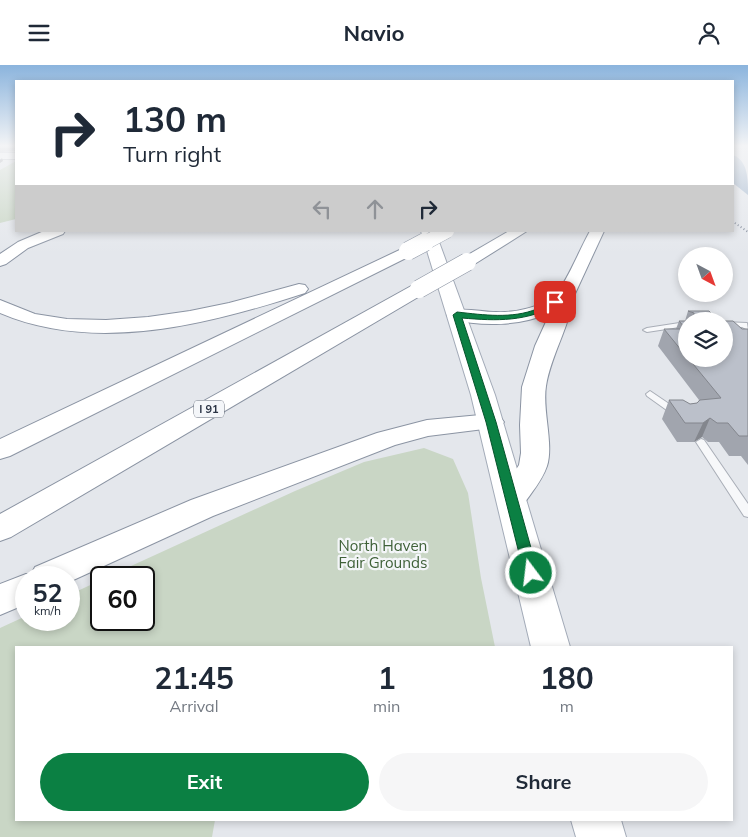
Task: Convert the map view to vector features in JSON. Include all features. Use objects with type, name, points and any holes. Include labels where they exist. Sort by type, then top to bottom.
[{"type":"main road","points":[[0,248],[37,232]]},
{"type":"main road","points":[[0,261],[24,245],[56,232]]},
{"type":"main road","points":[[428,232],[491,422],[551,646]]},
{"type":"main road","points":[[0,450],[445,232]]},
{"type":"main road","name":"I 91","points":[[0,529],[518,232]]},
{"type":"main road","points":[[512,498],[528,476],[533,465],[535,453],[533,425],[534,387],[546,346],[562,309],[564,298],[597,232]]},
{"type":"main road","points":[[0,306],[23,316],[70,325],[117,326],[164,321],[216,312],[264,300],[364,263],[403,253]]},
{"type":"main road","points":[[457,315],[493,318],[520,316],[541,311],[564,298]]},
{"type":"main road","points":[[72,566],[202,508],[386,439],[427,428],[491,422]]},
{"type":"main road","points":[[0,600],[15,592]]},
{"type":"main road","points":[[596,821],[601,837]]},
{"type":"lane","points":[[664,329],[672,324],[678,324]]},
{"type":"lane","points":[[733,326],[747,326]]},
{"type":"lane","points":[[647,330],[664,329],[678,332]]},
{"type":"lane","points":[[650,395],[685,419]]},
{"type":"lane","points":[[702,442],[748,513]]},
{"type":"green space","points":[[0,181],[15,181],[15,219],[0,223]]},
{"type":"green space","name":"North Haven Fair Grounds","points":[[424,448],[453,459],[468,493],[481,578],[495,646],[15,646],[15,821],[215,821],[212,837],[0,837],[0,628],[15,621],[15,631],[80,631],[80,590],[90,585],[90,631],[155,631],[155,566],[131,566],[295,491],[364,462]]},
{"type":"water","points":[[734,181],[747,181],[748,195],[734,184]]},
{"type":"building","points":[[688,311],[709,311],[710,312]]},
{"type":"building","points":[[733,321],[742,329],[748,329],[748,436],[739,436],[728,423],[717,423],[710,418],[703,423],[685,423],[669,400],[683,400],[690,404],[697,403],[700,400],[721,398],[696,367],[733,367]]},
{"type":"building","points":[[664,329],[678,329],[678,346]]},
{"type":"railway","points":[[734,222],[748,232]]},
{"type":"route","points":[[531,573],[491,422],[457,315],[506,318],[541,311],[555,302]]}]
